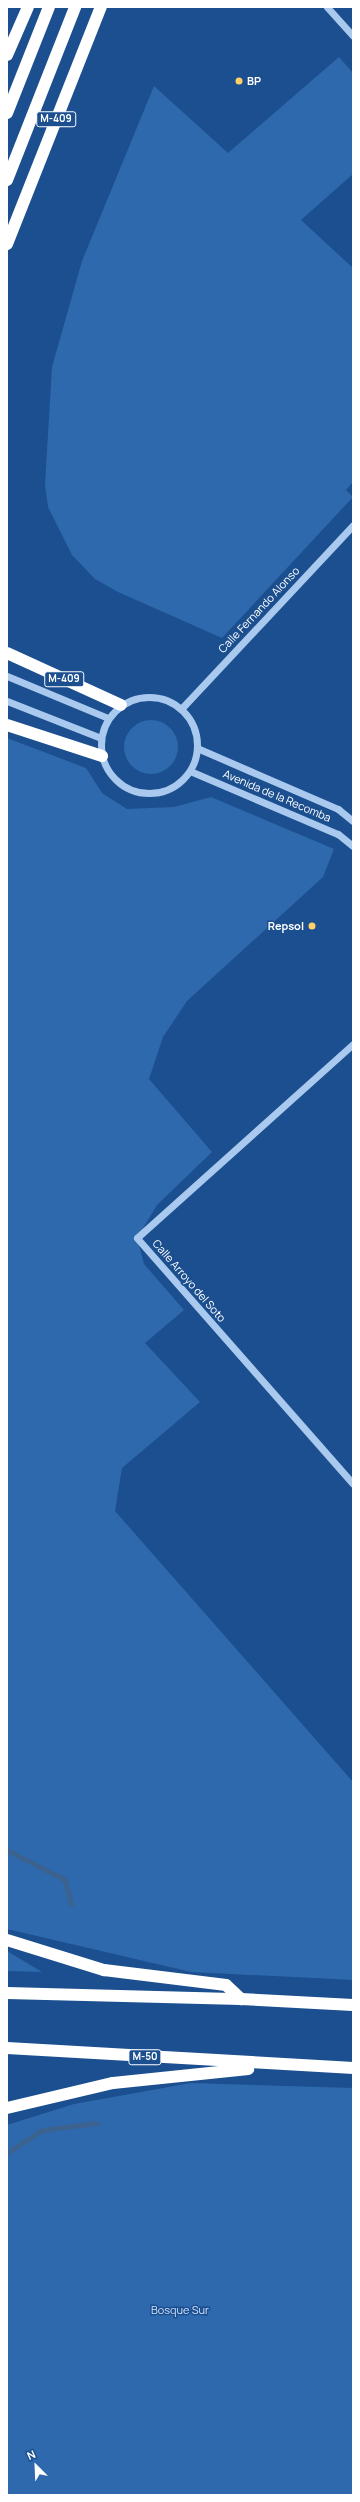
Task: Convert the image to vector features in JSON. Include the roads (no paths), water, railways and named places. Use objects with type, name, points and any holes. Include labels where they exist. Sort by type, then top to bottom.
[{"type":"highway","points":[[7,55],[28,7]]},
{"type":"highway","points":[[7,113],[49,7]]},
{"type":"highway","name":"M-409","points":[[7,180],[75,7]]},
{"type":"highway","name":"M-409","points":[[7,244],[101,7]]},
{"type":"highway","name":"M-409","points":[[7,254],[19,215]]},
{"type":"highway","name":"M-409","points":[[7,653],[121,705]]},
{"type":"highway","points":[[7,726],[102,756]]},
{"type":"highway","points":[[7,1940],[104,1970],[226,1985],[241,1999]]},
{"type":"highway","points":[[7,1993],[241,1999],[353,2005]]},
{"type":"highway","name":"M-50","points":[[7,2048],[353,2068]]},
{"type":"highway","points":[[7,2108],[113,2083],[282,2065]]},
{"type":"street","points":[[328,7],[353,36]]},
{"type":"street","name":"Calle Fernando Alonso","points":[[181,709],[353,525]]},
{"type":"street","points":[[7,676],[108,718]]},
{"type":"street","points":[[152,697],[167,700],[181,709],[194,727],[197,748],[190,771],[179,783],[165,791],[149,793],[133,791],[119,783],[108,771],[102,756],[101,738],[108,718],[121,705],[136,699],[152,697]]},
{"type":"street","points":[[7,701],[101,738]]},
{"type":"street","name":"Avenida de la Recomba","points":[[197,748],[338,809],[353,821]]},
{"type":"street","name":"Avenida de la Recomba","points":[[190,771],[338,834],[353,846]]},
{"type":"street","points":[[338,809],[353,814]]},
{"type":"street","name":"Calle Arroyo del Soto","points":[[353,1044],[137,1238],[353,1484]]},
{"type":"waterway","points":[[7,1850],[65,1880],[71,1904]]},
{"type":"waterway","points":[[7,2153],[42,2130],[97,2123]]},
{"type":"place","name":"BP","points":[[239,81]]},
{"type":"place","name":"Repsol","points":[[312,926]]},
{"type":"park label","name":"Bosque Sur","points":[[180,2310]]}]
